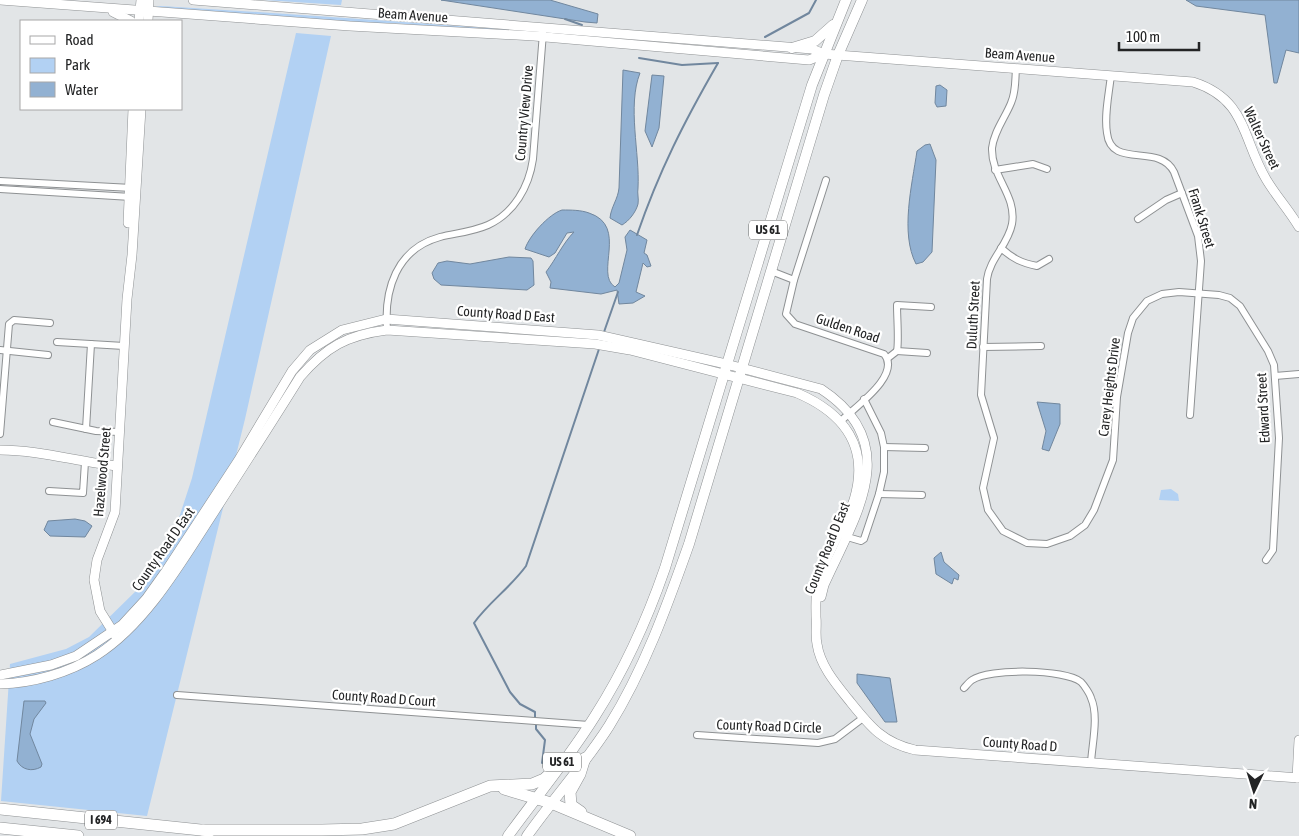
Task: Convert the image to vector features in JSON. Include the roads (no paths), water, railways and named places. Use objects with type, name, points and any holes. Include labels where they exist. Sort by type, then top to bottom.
[{"type":"highway","points":[[585,758],[580,774],[570,792],[569,800],[576,810],[604,826]]},
{"type":"highway","points":[[203,830],[322,830],[386,825],[436,808],[470,792],[490,786],[532,784],[544,779],[562,762]]},
{"type":"highway","points":[[490,786],[512,790],[550,803],[630,836]]},
{"type":"highway","name":"I 694","points":[[0,809],[263,836]]},
{"type":"highway","name":"I 694","points":[[0,828],[78,836]]},
{"type":"main road","name":"US 61","points":[[508,836],[589,725],[628,659],[656,594],[812,85],[846,0]]},
{"type":"main road","name":"US 61","points":[[527,836],[613,718],[665,608],[689,544],[838,55],[862,0]]},
{"type":"main road","points":[[792,48],[815,41],[836,23]]},
{"type":"street","name":"Beam Avenue","points":[[0,0],[144,11],[543,32],[812,49],[824,54],[1184,80],[1213,90]]},
{"type":"street","points":[[141,0],[148,20]]},
{"type":"street","points":[[140,20],[149,0]]},
{"type":"street","name":"Beam Avenue","points":[[193,0],[543,32],[809,60],[824,54]]},
{"type":"street","points":[[101,8],[129,20]]},
{"type":"street","name":"Country View Drive","points":[[387,330],[386,319],[390,286],[394,273],[402,261],[414,249],[435,238],[488,225],[503,216],[521,196],[531,172],[533,159],[543,32]]},
{"type":"street","name":"Duluth Street","points":[[1016,69],[1011,102],[994,139],[993,158],[995,170],[1010,199],[1013,214],[1011,230],[988,270],[982,396],[994,438],[983,479],[985,504],[992,518],[1003,531],[1018,540],[1037,544]]},
{"type":"street","name":"Frank Street","points":[[1110,75],[1106,129],[1112,146],[1125,154],[1163,160],[1171,167],[1200,244],[1199,294],[1190,415]]},
{"type":"street","name":"Walter Street","points":[[1213,90],[1228,102],[1240,118],[1266,180],[1299,227]]},
{"type":"street","name":"Hazelwood Street","points":[[115,636],[100,611],[94,580],[99,553],[115,512],[132,192],[133,110]]},
{"type":"street","name":"Hazelwood Street","points":[[132,192],[141,110]]},
{"type":"street","points":[[995,170],[1033,164],[1047,169]]},
{"type":"street","name":"Gulden Road","points":[[826,180],[794,280],[786,314],[795,324],[876,350],[888,358],[888,375],[841,421]]},
{"type":"street","points":[[0,181],[132,192]]},
{"type":"street","points":[[0,189],[132,192]]},
{"type":"street","points":[[1138,219],[1166,200],[1182,193]]},
{"type":"street","points":[[1001,248],[1014,259],[1037,266],[1049,259]]},
{"type":"street","points":[[771,272],[794,280]]},
{"type":"street","name":"Carey Heights Drive","points":[[1037,544],[1056,542],[1078,531],[1090,518],[1097,502],[1113,460],[1117,397],[1128,333],[1133,318],[1147,301],[1162,294],[1199,294]]},
{"type":"street","name":"Edward Street","points":[[1199,294],[1225,296],[1240,306],[1271,358],[1275,376],[1279,438],[1273,550],[1266,560]]},
{"type":"street","points":[[897,351],[898,305],[931,307]]},
{"type":"street","name":"County Road D East","points":[[0,684],[40,679],[65,671],[96,656],[115,636],[166,571],[238,461],[292,371],[310,350],[342,330],[386,319],[598,335],[740,373],[822,389],[837,399],[863,435],[866,447],[868,476],[865,490],[818,583],[815,601],[816,619]]},
{"type":"street","points":[[0,434],[3,351],[8,327],[12,321],[50,323]]},
{"type":"street","name":"County Road D East","points":[[0,675],[52,665],[76,656],[115,636],[145,613],[194,543],[300,378],[311,365],[345,340],[364,333],[387,330],[595,344],[725,369]]},
{"type":"street","points":[[57,342],[124,346]]},
{"type":"street","points":[[86,429],[91,344]]},
{"type":"street","points":[[983,347],[1040,346]]},
{"type":"street","points":[[3,351],[48,355]]},
{"type":"street","points":[[888,358],[897,351],[927,353]]},
{"type":"street","name":"County Road D East","points":[[740,373],[819,402],[841,421],[847,429],[855,446],[859,479],[842,535]]},
{"type":"street","points":[[1275,376],[1299,374]]},
{"type":"street","points":[[842,535],[861,541],[864,539],[879,494],[884,472],[884,447],[881,433],[864,399]]},
{"type":"street","points":[[53,422],[86,429],[119,432]]},
{"type":"street","points":[[884,447],[925,448]]},
{"type":"street","points":[[0,450],[42,453],[84,462],[117,466]]},
{"type":"street","points":[[49,491],[83,493],[84,462]]},
{"type":"street","points":[[879,494],[922,495]]},
{"type":"street","name":"County Road D","points":[[816,619],[817,644],[824,666],[864,718],[884,739],[898,746],[915,750],[1298,778]]},
{"type":"street","points":[[964,688],[972,679],[986,674],[1011,672],[1067,676],[1081,682],[1092,698],[1094,712],[1091,763]]},
{"type":"street","name":"County Road D Court","points":[[177,695],[589,725]]},
{"type":"street","name":"County Road D Circle","points":[[697,735],[818,743],[835,739],[864,718]]},
{"type":"street","points":[[1298,778],[1299,740]]},
{"type":"water","points":[[441,0],[550,0],[598,14],[597,23],[585,22]]},
{"type":"water","points":[[1186,0],[1299,0],[1299,53],[1286,50],[1277,83],[1274,83],[1265,15],[1196,6]]},
{"type":"water","points":[[623,70],[640,73],[634,100],[638,202],[632,216],[622,225],[610,218],[619,188]]},
{"type":"water","points":[[652,75],[664,76],[659,128],[652,147],[645,131]]},
{"type":"water","points":[[940,85],[947,90],[946,106],[937,107],[935,103],[936,86]]},
{"type":"water","points":[[930,144],[936,160],[932,252],[923,262],[916,264],[911,252],[909,238],[910,194],[917,151]]},
{"type":"water","points":[[562,210],[589,213],[601,219],[607,228],[609,239],[609,281],[615,287],[619,283],[627,250],[625,237],[630,230],[647,240],[644,253],[647,255],[651,266],[647,267],[643,263],[636,292],[645,296],[633,303],[619,304],[617,290],[601,294],[550,288],[551,282],[546,272],[574,232],[567,233],[555,253],[549,257],[525,249],[540,226],[551,216]]},
{"type":"water","points":[[509,257],[531,258],[533,261],[534,285],[527,290],[441,285],[434,279],[432,273],[438,263],[447,261],[470,264]]},
{"type":"water","points":[[1037,402],[1060,404],[1060,424],[1049,451],[1042,449],[1046,431]]},
{"type":"water","points":[[75,519],[85,521],[92,526],[85,537],[50,536],[44,530],[48,521]]},
{"type":"water","points":[[941,552],[944,562],[959,575],[958,580],[954,578],[952,584],[936,574],[934,558]]},
{"type":"water","points":[[857,674],[890,678],[897,722],[885,722],[857,683]]},
{"type":"water","points":[[24,701],[45,701],[46,703],[34,719],[30,734],[42,764],[41,767],[34,769],[24,768],[17,761]]},
{"type":"waterway","points":[[765,37],[809,13],[816,0]]},
{"type":"waterway","points":[[565,19],[582,25]]},
{"type":"waterway","points":[[639,58],[682,65],[718,63]]},
{"type":"waterway","points":[[637,235],[654,189],[673,147],[718,63]]},
{"type":"waterway","points":[[604,332],[618,292]]},
{"type":"waterway","points":[[535,719],[535,712],[520,704],[510,692],[474,623],[526,566],[599,349]]},
{"type":"waterway","points":[[536,723],[536,729],[545,740],[542,763]]}]
